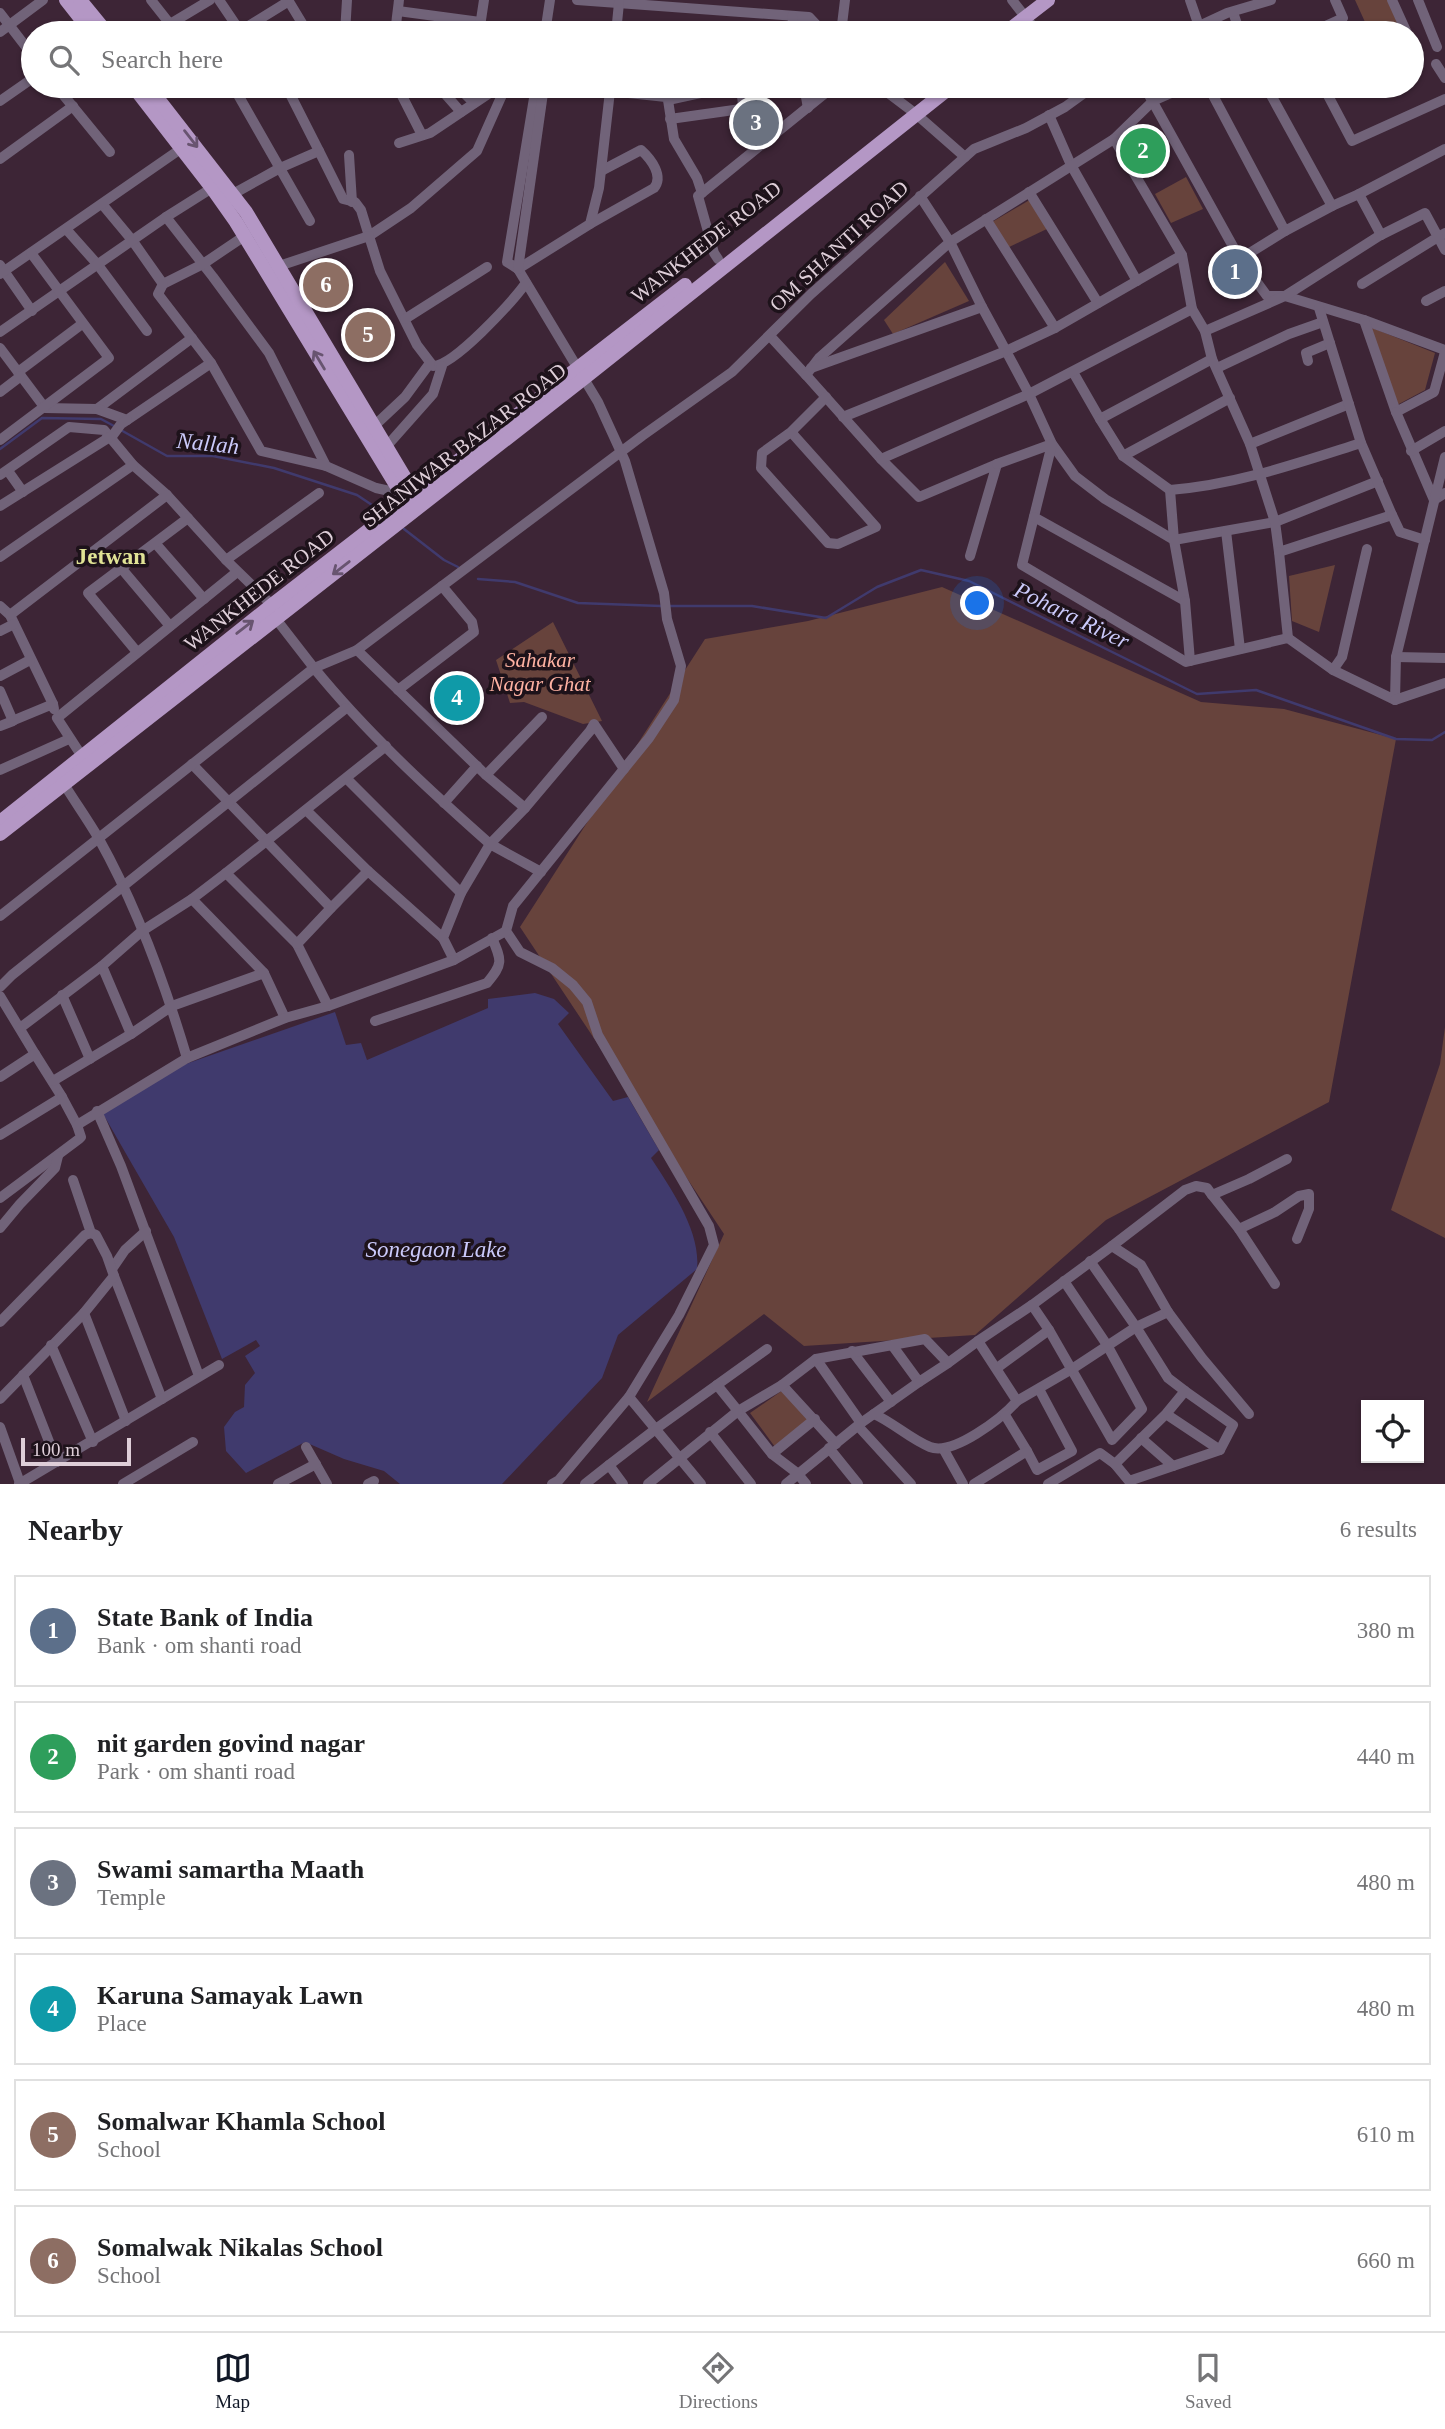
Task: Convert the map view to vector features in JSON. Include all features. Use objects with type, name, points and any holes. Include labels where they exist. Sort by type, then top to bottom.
[{"type":"main road","points":[[66,0],[83,21]]},
{"type":"main road","points":[[80,0],[97,21]]},
{"type":"main road","points":[[1029,21],[1048,0]]},
{"type":"main road","points":[[1031,21],[1061,0]]},
{"type":"main road","points":[[142,98],[212,188],[279,266],[386,447],[411,501]]},
{"type":"main road","points":[[157,98],[233,194],[250,232],[411,501]]},
{"type":"main road","points":[[913,112],[927,98]]},
{"type":"main road","name":"SHANIWAR BAZAR ROAD","points":[[580,374],[934,98]]},
{"type":"main road","name":"WANKHEDE ROAD","points":[[0,822],[85,761],[411,501],[580,374],[718,259],[913,112]]},
{"type":"main road","points":[[0,834],[64,784],[85,761]]},
{"type":"street","points":[[0,32],[43,0]]},
{"type":"street","points":[[151,0],[168,21]]},
{"type":"street","points":[[183,21],[210,0]]},
{"type":"street","points":[[219,0],[231,21]]},
{"type":"street","points":[[346,21],[347,0]]},
{"type":"street","points":[[481,21],[484,0]]},
{"type":"street","points":[[549,21],[553,0]]},
{"type":"street","points":[[577,0],[698,5],[809,17],[813,21]]},
{"type":"street","points":[[842,21],[845,0]]},
{"type":"street","points":[[1012,0],[1023,21]]},
{"type":"street","points":[[1190,0],[1197,21]]},
{"type":"street","points":[[1211,21],[1270,0]]},
{"type":"street","points":[[1335,0],[1343,18],[1336,21]]},
{"type":"street","points":[[1392,0],[1402,21]]},
{"type":"street","points":[[1418,0],[1437,47]]},
{"type":"street","points":[[257,21],[291,2],[302,21]]},
{"type":"street","points":[[617,21],[619,3]]},
{"type":"street","points":[[398,6],[457,21]]},
{"type":"street","points":[[1233,12],[1236,21]]},
{"type":"street","points":[[0,13],[21,39]]},
{"type":"street","points":[[792,16],[793,21]]},
{"type":"street","points":[[1436,64],[1445,78]]},
{"type":"street","points":[[0,101],[21,86]]},
{"type":"street","points":[[67,98],[110,152]]},
{"type":"street","points":[[240,98],[310,221]]},
{"type":"street","points":[[292,98],[343,199],[352,202],[361,210],[380,271],[417,345],[433,366],[442,366]]},
{"type":"street","points":[[403,98],[422,135]]},
{"type":"street","points":[[449,98],[461,112]]},
{"type":"street","points":[[469,98],[474,103]]},
{"type":"street","points":[[399,143],[422,135],[482,98]]},
{"type":"street","points":[[279,266],[369,236],[411,208],[477,151],[501,98]]},
{"type":"street","points":[[77,1125],[187,1058],[285,1018],[328,1006],[454,960],[506,931],[513,906],[649,738],[674,700],[681,666],[667,620],[664,593],[621,452],[598,402],[518,269],[507,262],[534,98]]},
{"type":"street","points":[[518,269],[542,98]]},
{"type":"street","points":[[590,224],[601,171],[609,98]]},
{"type":"street","points":[[667,98],[674,139],[697,178],[702,193]]},
{"type":"street","points":[[670,119],[741,109],[742,98]]},
{"type":"street","points":[[806,98],[808,108]]},
{"type":"street","points":[[718,259],[698,196],[820,98]]},
{"type":"street","points":[[895,98],[965,157]]},
{"type":"street","name":"OM SHANTI ROAD","points":[[0,916],[314,668],[357,650],[621,452],[732,373],[811,294],[974,149],[1026,128],[1075,98]]},
{"type":"street","points":[[1151,98],[1240,259],[1267,296],[1285,296],[1364,320],[1445,351],[1434,392],[1396,412]]},
{"type":"street","points":[[808,371],[819,358],[950,242],[1114,139],[1153,101],[1160,98]]},
{"type":"street","points":[[1214,98],[1285,231]]},
{"type":"street","points":[[1273,98],[1332,205]]},
{"type":"street","points":[[1329,98],[1352,141],[1445,99]]},
{"type":"street","points":[[0,159],[73,106]]},
{"type":"street","points":[[1049,115],[1071,165],[1137,281]]},
{"type":"street","points":[[1114,139],[1182,256],[1192,309],[1205,331],[1214,364],[1250,444],[1275,522],[1288,638]]},
{"type":"street","points":[[32,311],[1,270],[31,253],[182,148]]},
{"type":"street","points":[[1240,259],[1332,205],[1359,194],[1445,149]]},
{"type":"street","points":[[518,269],[654,188],[659,182],[659,175],[641,150],[601,171]]},
{"type":"street","points":[[233,194],[279,168],[319,152]]},
{"type":"street","points":[[349,155],[352,202]]},
{"type":"street","points":[[0,332],[212,188]]},
{"type":"street","points":[[1029,192],[1098,303]]},
{"type":"street","points":[[1359,194],[1381,235]]},
{"type":"street","points":[[920,196],[950,242],[1052,444],[1075,475],[1105,499],[1174,540],[1275,522],[1378,481]]},
{"type":"street","points":[[102,204],[163,284]]},
{"type":"street","points":[[1205,331],[1285,296],[1381,235],[1425,213],[1442,235],[1445,250]]},
{"type":"street","points":[[166,217],[269,353],[326,466]]},
{"type":"street","points":[[986,219],[1055,328]]},
{"type":"street","points":[[66,229],[98,265],[146,331]]},
{"type":"street","points":[[250,232],[203,264],[163,284],[158,294],[211,363],[261,451],[326,466],[411,501]]},
{"type":"street","points":[[1362,284],[1442,235]]},
{"type":"street","points":[[0,440],[109,358],[31,253]]},
{"type":"street","points":[[844,417],[1006,351],[1055,328],[1182,256]]},
{"type":"street","points":[[405,319],[487,267]]},
{"type":"street","points":[[386,447],[433,394],[442,366],[507,308],[526,283]]},
{"type":"street","points":[[1426,301],[1445,291]]},
{"type":"street","points":[[808,371],[982,307]]},
{"type":"street","points":[[1319,307],[1361,443],[1392,515],[1400,532],[1425,540]]},
{"type":"street","points":[[881,458],[1029,394],[1192,309]]},
{"type":"street","points":[[1364,320],[1411,451],[1434,500]]},
{"type":"street","points":[[1100,419],[1214,364],[1324,322]]},
{"type":"street","points":[[0,392],[82,324]]},
{"type":"street","points":[[770,336],[808,371],[826,397],[919,497],[1052,444]]},
{"type":"street","points":[[97,409],[192,338]]},
{"type":"street","points":[[1308,361],[1306,353],[1330,343]]},
{"type":"street","points":[[0,348],[45,408]]},
{"type":"street","points":[[0,506],[111,436],[124,422],[211,363]]},
{"type":"street","points":[[373,427],[405,397],[430,363]]},
{"type":"street","points":[[1073,372],[1123,456],[1170,491],[1210,487],[1361,443]]},
{"type":"street","points":[[791,432],[876,527],[838,544],[828,543],[761,468],[762,453],[791,432],[826,397]]},
{"type":"street","points":[[1123,456],[1230,398]]},
{"type":"street","points":[[1250,444],[1349,404]]},
{"type":"street","points":[[45,408],[97,409],[124,422]]},
{"type":"street","points":[[23,492],[4,473],[69,427],[104,430],[133,465],[167,495],[274,612],[346,708],[490,844],[541,872]]},
{"type":"street","points":[[1411,451],[1445,431]]},
{"type":"street","points":[[1052,444],[1022,565],[1186,662],[1288,638],[1333,670],[1395,700],[1445,683]]},
{"type":"street","points":[[1395,700],[1396,657],[1445,457]]},
{"type":"street","points":[[970,556],[997,464]]},
{"type":"street","points":[[0,557],[133,465]]},
{"type":"street","points":[[1170,491],[1190,661]]},
{"type":"street","points":[[226,560],[319,492]]},
{"type":"street","points":[[1434,500],[1445,493]]},
{"type":"street","points":[[0,631],[167,495]]},
{"type":"street","points":[[1279,552],[1392,515]]},
{"type":"street","points":[[1034,517],[1185,601]]},
{"type":"street","points":[[137,652],[88,593],[188,518]]},
{"type":"street","points":[[1226,531],[1240,649]]},
{"type":"street","points":[[156,544],[204,598]]},
{"type":"street","points":[[1333,670],[1342,657],[1367,549]]},
{"type":"street","points":[[121,568],[170,626]]},
{"type":"street","points":[[57,718],[237,572]]},
{"type":"street","points":[[398,690],[474,632],[472,622],[442,586]]},
{"type":"street","points":[[0,606],[12,620],[53,704],[57,718],[85,761]]},
{"type":"street","points":[[357,650],[482,771],[525,808]]},
{"type":"street","points":[[1396,657],[1445,658]]},
{"type":"street","points":[[0,676],[30,660]]},
{"type":"street","points":[[0,691],[12,721]]},
{"type":"street","points":[[0,726],[53,704]]},
{"type":"street","points":[[0,987],[228,800],[346,708]]},
{"type":"street","points":[[444,803],[542,717]]},
{"type":"street","points":[[443,938],[461,893],[490,844],[525,808],[594,724],[624,769]]},
{"type":"street","points":[[0,770],[69,739]]},
{"type":"street","points":[[20,1028],[102,966],[142,931],[226,873],[386,746]]},
{"type":"street","points":[[192,764],[331,908]]},
{"type":"street","points":[[347,779],[461,893]]},
{"type":"street","points":[[64,784],[98,838],[123,886],[172,1006],[187,1058]]},
{"type":"street","points":[[306,810],[368,871],[443,938],[454,960]]},
{"type":"street","points":[[297,944],[368,871]]},
{"type":"street","points":[[226,873],[297,944],[328,1006]]},
{"type":"street","points":[[192,899],[264,973],[285,1018]]},
{"type":"street","points":[[506,931],[520,952],[552,968],[573,985],[587,1002],[598,1035],[709,1226],[714,1245],[679,1315],[629,1397],[557,1483]]},
{"type":"street","points":[[374,1021],[486,983],[498,969],[501,957],[492,938]]},
{"type":"street","points":[[102,966],[131,1034]]},
{"type":"street","points":[[53,1081],[172,1006],[264,973]]},
{"type":"street","points":[[62,995],[90,1059]]},
{"type":"street","points":[[0,996],[53,1081],[81,1137],[0,1198]]},
{"type":"street","points":[[0,1077],[35,1054]]},
{"type":"street","points":[[0,1135],[62,1097]]},
{"type":"street","points":[[97,1111],[121,1166],[199,1376]]},
{"type":"street","points":[[0,1228],[55,1168],[58,1156]]},
{"type":"street","points":[[1212,1195],[1249,1180],[1287,1159]]},
{"type":"street","points":[[74,1180],[91,1233]]},
{"type":"street","points":[[786,1484],[859,1425],[1032,1305],[1185,1190],[1196,1186],[1207,1188],[1275,1284]]},
{"type":"street","points":[[1238,1229],[1275,1212],[1299,1196],[1310,1194],[1309,1209],[1297,1239]]},
{"type":"street","points":[[0,1399],[84,1313],[113,1273],[125,1250],[146,1231]]},
{"type":"street","points":[[0,1322],[85,1235],[96,1235],[162,1399]]},
{"type":"street","points":[[1112,1246],[1140,1265],[1168,1312],[1202,1359],[1250,1414]]},
{"type":"street","points":[[1048,1484],[1100,1453],[1115,1464],[1129,1481],[1220,1450],[1233,1425],[1168,1378],[1090,1261]]},
{"type":"street","points":[[1032,1305],[1112,1440],[1142,1409],[1107,1345],[1064,1281]]},
{"type":"street","points":[[874,1414],[889,1420],[930,1447],[944,1450],[1005,1415],[1017,1401],[1039,1390],[1136,1327],[1168,1312]]},
{"type":"street","points":[[84,1313],[126,1421]]},
{"type":"street","points":[[997,1368],[1049,1331]]},
{"type":"street","points":[[648,1484],[738,1411],[782,1385],[816,1359],[925,1339],[948,1363]]},
{"type":"street","points":[[978,1341],[1017,1401]]},
{"type":"street","points":[[51,1345],[93,1441]]},
{"type":"street","points":[[892,1345],[919,1382]]},
{"type":"street","points":[[585,1484],[766,1349]]},
{"type":"street","points":[[852,1351],[891,1402]]},
{"type":"street","points":[[816,1359],[859,1425],[911,1484]]},
{"type":"street","points":[[0,1427],[20,1484],[219,1365]]},
{"type":"street","points":[[23,1375],[57,1462]]},
{"type":"street","points":[[717,1385],[772,1454],[797,1473],[806,1484]]},
{"type":"street","points":[[782,1385],[815,1419],[859,1484]]},
{"type":"street","points":[[1005,1415],[1037,1470],[1072,1451],[1039,1390]]},
{"type":"street","points":[[1115,1464],[1185,1391]]},
{"type":"street","points":[[629,1397],[701,1484]]},
{"type":"street","points":[[1166,1413],[1220,1450]]},
{"type":"street","points":[[772,1454],[815,1419]]},
{"type":"street","points":[[710,1432],[751,1484]]},
{"type":"street","points":[[1141,1438],[1173,1466]]},
{"type":"street","points":[[123,1484],[193,1442]]},
{"type":"street","points":[[306,1447],[327,1484]]},
{"type":"street","points":[[944,1450],[963,1484]]},
{"type":"street","points":[[974,1484],[1027,1451]]},
{"type":"street","points":[[278,1484],[316,1464]]},
{"type":"street","points":[[609,1465],[623,1484]]},
{"type":"green space","points":[[1355,0],[1388,0],[1398,21],[1365,21]]},
{"type":"green space","points":[[1148,127],[1161,148],[1147,155],[1155,172],[1144,177],[1125,138]]},
{"type":"green space","points":[[1186,177],[1203,209],[1171,223],[1155,194]]},
{"type":"green space","points":[[1033,198],[1051,227],[1007,248],[992,222]]},
{"type":"green space","points":[[945,262],[969,301],[893,334],[884,320]]},
{"type":"green space","points":[[1370,327],[1435,353],[1425,390],[1397,405]]},
{"type":"green space","points":[[1335,565],[1319,632],[1292,621],[1289,576]]},
{"type":"green space","points":[[942,587],[1201,702],[1284,709],[1396,739],[1329,1102],[1106,1220],[975,1335],[804,1346],[764,1314],[647,1402],[724,1234],[520,927],[705,639],[808,621]]},
{"type":"green space","name":"Sahakar Nagar Ghat","points":[[553,622],[602,721],[583,724],[524,702],[510,703],[496,660]]},
{"type":"green space","points":[[1445,1027],[1445,1238],[1391,1210],[1440,1064]]},
{"type":"green space","points":[[783,1390],[809,1419],[775,1447],[750,1413]]},
{"type":"water","name":"Sonegaon Lake","points":[[535,993],[554,999],[569,1013],[558,1024],[613,1101],[628,1097],[659,1150],[651,1158],[689,1225],[697,1255],[697,1269],[618,1335],[602,1378],[502,1484],[400,1484],[384,1471],[344,1459],[305,1442],[246,1473],[226,1451],[224,1427],[235,1412],[244,1407],[245,1385],[255,1373],[245,1356],[260,1346],[256,1340],[222,1359],[174,1237],[102,1112],[180,1066],[335,1012],[346,1045],[361,1043],[367,1060],[488,1008],[488,999]]},
{"type":"waterway","name":"Nallah","points":[[0,449],[42,418],[101,419],[114,426]]},
{"type":"waterway","name":"Nallah","points":[[119,429],[167,456],[213,456],[274,468],[357,495],[381,511]]},
{"type":"waterway","name":"Nallah","points":[[404,529],[444,560],[458,567]]},
{"type":"waterway","name":"Pohara River","points":[[667,606],[752,606],[826,618],[877,587],[921,570],[969,581],[1197,694],[1256,690],[1396,739],[1432,740],[1445,732]]},
{"type":"waterway","name":"Pohara River","points":[[478,579],[515,582],[578,603],[661,606]]},
{"type":"place","name":"Swami samartha Maath","points":[[756,123]]},
{"type":"place","name":"nit garden govind nagar","points":[[1143,151]]},
{"type":"place","name":"State Bank of India","points":[[1235,272]]},
{"type":"place","name":"Somalwak Nikalas School","points":[[326,285]]},
{"type":"place","name":"Somalwar Khamla School","points":[[368,335]]},
{"type":"place","name":"Karuna Samayak Lawn","points":[[457,698]]},
{"type":"district","name":"Jetwan","points":[[111,556]]}]
